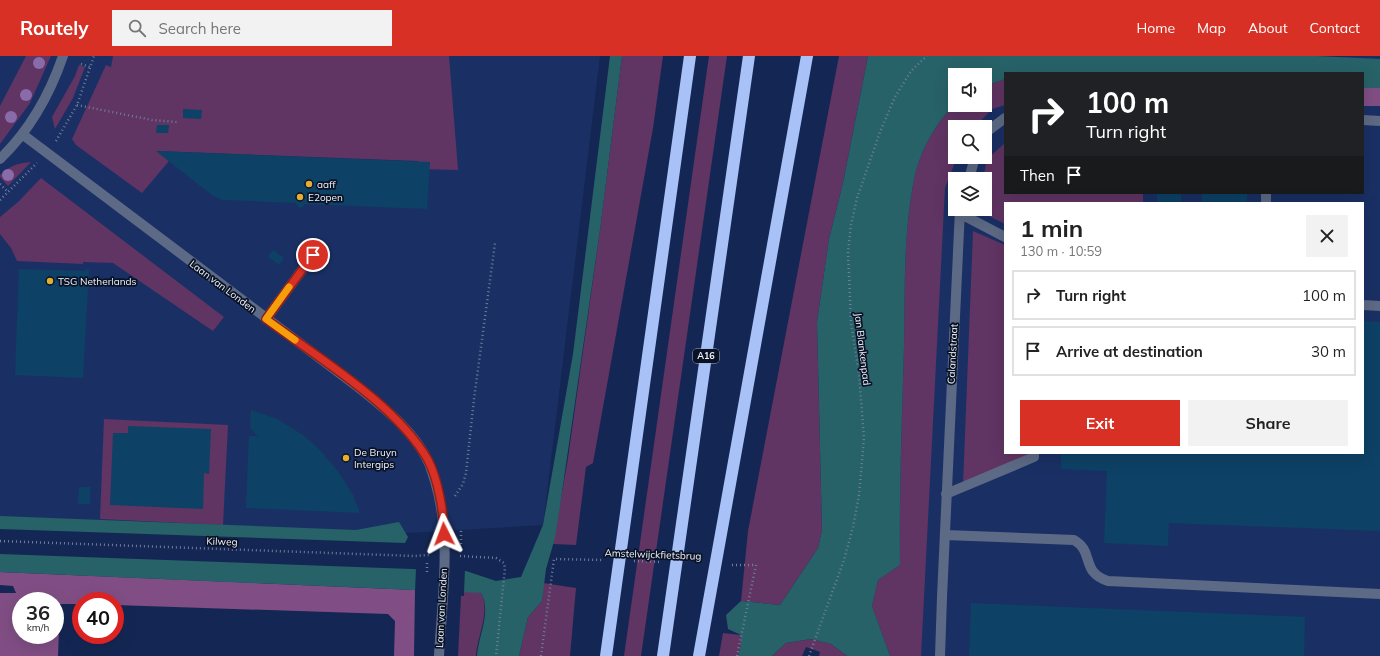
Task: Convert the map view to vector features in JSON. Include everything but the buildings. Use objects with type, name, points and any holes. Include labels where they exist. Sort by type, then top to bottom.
[{"type":"highway","points":[[606,656],[690,56]]},
{"type":"highway","name":"A16","points":[[663,656],[749,56]]},
{"type":"highway","points":[[699,656],[807,56]]},
{"type":"street","points":[[0,159],[22,134],[49,90],[63,56]]},
{"type":"street","points":[[992,128],[1004,119]]},
{"type":"street","points":[[1364,120],[1380,121]]},
{"type":"street","name":"Laan van Londen","points":[[22,134],[382,406],[416,442],[429,462],[441,502],[444,522],[444,559],[439,656]]},
{"type":"street","name":"Calandstraat","points":[[940,656],[959,216]]},
{"type":"street","name":"Calandstraat","points":[[968,216],[1004,236]]},
{"type":"street","points":[[266,319],[313,255]]},
{"type":"street","points":[[1364,305],[1380,306]]},
{"type":"street","points":[[946,494],[1034,457],[1034,454]]},
{"type":"street","points":[[945,535],[1074,540],[1080,544],[1085,551],[1094,574],[1098,578],[1108,581],[1380,594]]},
{"type":"path","points":[[0,200],[37,164],[47,152],[77,105],[94,56]]},
{"type":"path","name":"Jan Blankenpad","points":[[809,656],[844,560],[854,527],[859,495],[864,438],[859,374],[850,322],[848,252],[851,225],[857,198],[880,132],[895,96],[911,71],[927,56]]},
{"type":"path","points":[[81,64],[90,67]]},
{"type":"path","points":[[77,105],[152,120],[177,122]]},
{"type":"path","points":[[37,164],[42,167]]},
{"type":"path","points":[[0,184],[8,192]]},
{"type":"path","points":[[455,496],[463,484],[466,473],[474,399],[495,243]]},
{"type":"path","name":"Kilweg","points":[[0,541],[414,556],[428,555],[444,559]]},
{"type":"path","points":[[427,562],[428,547]]},
{"type":"path","points":[[444,559],[496,558],[504,563],[506,568],[496,656]]},
{"type":"path","name":"Amstelwijckfietsbrug","points":[[541,656],[554,558],[609,560]]},
{"type":"path","name":"Amstelwijckfietsbrug","points":[[632,561],[663,562]]},
{"type":"path","points":[[725,564],[756,565],[737,656]]},
{"type":"shaded area","points":[[0,56],[600,56],[543,525],[391,534],[0,519]]},
{"type":"shaded area","points":[[26,56],[51,56],[30,103],[0,144],[0,106]]},
{"type":"shaded area","points":[[113,56],[449,56],[458,170],[417,169],[418,161],[157,151],[169,161],[142,193],[76,145],[72,139],[106,65],[111,67]]},
{"type":"shaded area","points":[[610,56],[622,56],[600,230],[560,506],[555,538],[546,569],[542,601],[528,617],[519,656],[477,656],[485,616],[484,600],[481,593],[0,572],[0,554],[466,571],[496,581],[521,577],[543,525],[573,354]]},
{"type":"shaded area","points":[[622,56],[663,56],[653,128],[593,463],[586,467],[576,545],[553,544],[568,458],[600,230]]},
{"type":"shaded area","points":[[709,56],[727,56],[641,656],[624,656]]},
{"type":"shaded area","points":[[839,56],[868,56],[843,183],[829,239],[817,322],[822,530],[818,548],[780,605],[741,601],[748,531]]},
{"type":"shaded area","points":[[868,56],[1317,56],[1380,59],[1380,88],[1364,88],[1364,72],[1004,72],[1004,79],[992,84],[992,68],[948,68],[948,112],[930,137],[921,156],[915,175],[908,217],[900,483],[900,565],[878,580],[872,606],[890,656],[847,656],[831,644],[811,639],[786,643],[772,656],[738,656],[741,644],[741,635],[728,629],[726,615],[741,601],[780,605],[818,548],[822,530],[817,322],[829,239],[843,183]]},
{"type":"shaded area","points":[[1380,56],[1380,656],[861,656],[908,175],[950,112],[992,112],[992,68],[978,68],[971,61]]},
{"type":"shaded area","points":[[79,65],[85,67],[73,98],[55,129],[52,117],[75,76]]},
{"type":"shaded area","points":[[1004,79],[1004,105],[992,109],[992,84]]},
{"type":"shaded area","points":[[1364,88],[1380,88],[1380,106],[1364,106]]},
{"type":"shaded area","points":[[948,112],[989,112],[982,120],[948,120],[948,164],[954,164],[951,172],[948,172],[948,180],[945,188],[921,656],[890,656],[872,606],[878,580],[900,565],[900,483],[905,261],[908,217],[915,175],[921,156],[930,137]]},
{"type":"shaded area","points":[[1004,144],[1004,194],[1143,194],[1143,202],[1004,202],[1004,224],[989,216],[992,216],[992,172],[984,172],[986,164],[992,164],[992,155]]},
{"type":"shaded area","points":[[31,162],[8,186],[0,177],[0,175],[11,167],[22,163]]},
{"type":"shaded area","points":[[41,178],[224,317],[213,331],[113,263],[83,262],[83,264],[17,261],[11,248],[0,234],[0,217],[18,202]]},
{"type":"shaded area","points":[[973,231],[1004,245],[1004,454],[1030,454],[963,485]]},
{"type":"shaded area","points":[[104,419],[228,425],[223,525],[100,519]]},
{"type":"shaded area","points":[[0,516],[356,530],[399,522],[408,537],[405,543],[0,529]]},
{"type":"shaded area","points":[[0,572],[415,590],[414,656],[394,656],[395,621],[388,614],[124,605],[124,592],[72,592],[72,604],[64,604],[64,592],[16,592],[13,586],[0,585]]},
{"type":"shaded area","points":[[543,583],[576,588],[570,656],[519,656],[528,617],[542,601]]},
{"type":"shaded area","points":[[464,591],[481,593],[484,600],[485,608],[483,624],[476,656],[458,656],[461,596],[464,596]]},
{"type":"shaded area","points":[[0,593],[12,593],[12,644],[58,644],[58,656],[0,656]]},
{"type":"shaded area","points":[[723,633],[741,635],[741,644],[738,656],[719,656]]},
{"type":"shaded area","points":[[811,639],[831,644],[847,656],[819,656],[820,652],[806,647],[802,656],[772,656],[786,643]]},
{"type":"pier","points":[[416,568],[465,569],[464,593],[415,592]]},
{"type":"slow traffic","points":[[289,287],[266,319],[295,340]]},
{"type":"place","name":"aaff","points":[[309,184]]},
{"type":"place","name":"E2open","points":[[300,197]]},
{"type":"place","name":"TSG Netherlands","points":[[50,281]]},
{"type":"place","name":"De Bruyn Intergips","points":[[346,458]]},
{"type":"route","points":[[313,255],[266,319],[382,406],[416,442],[429,462],[441,502],[444,534]]}]
